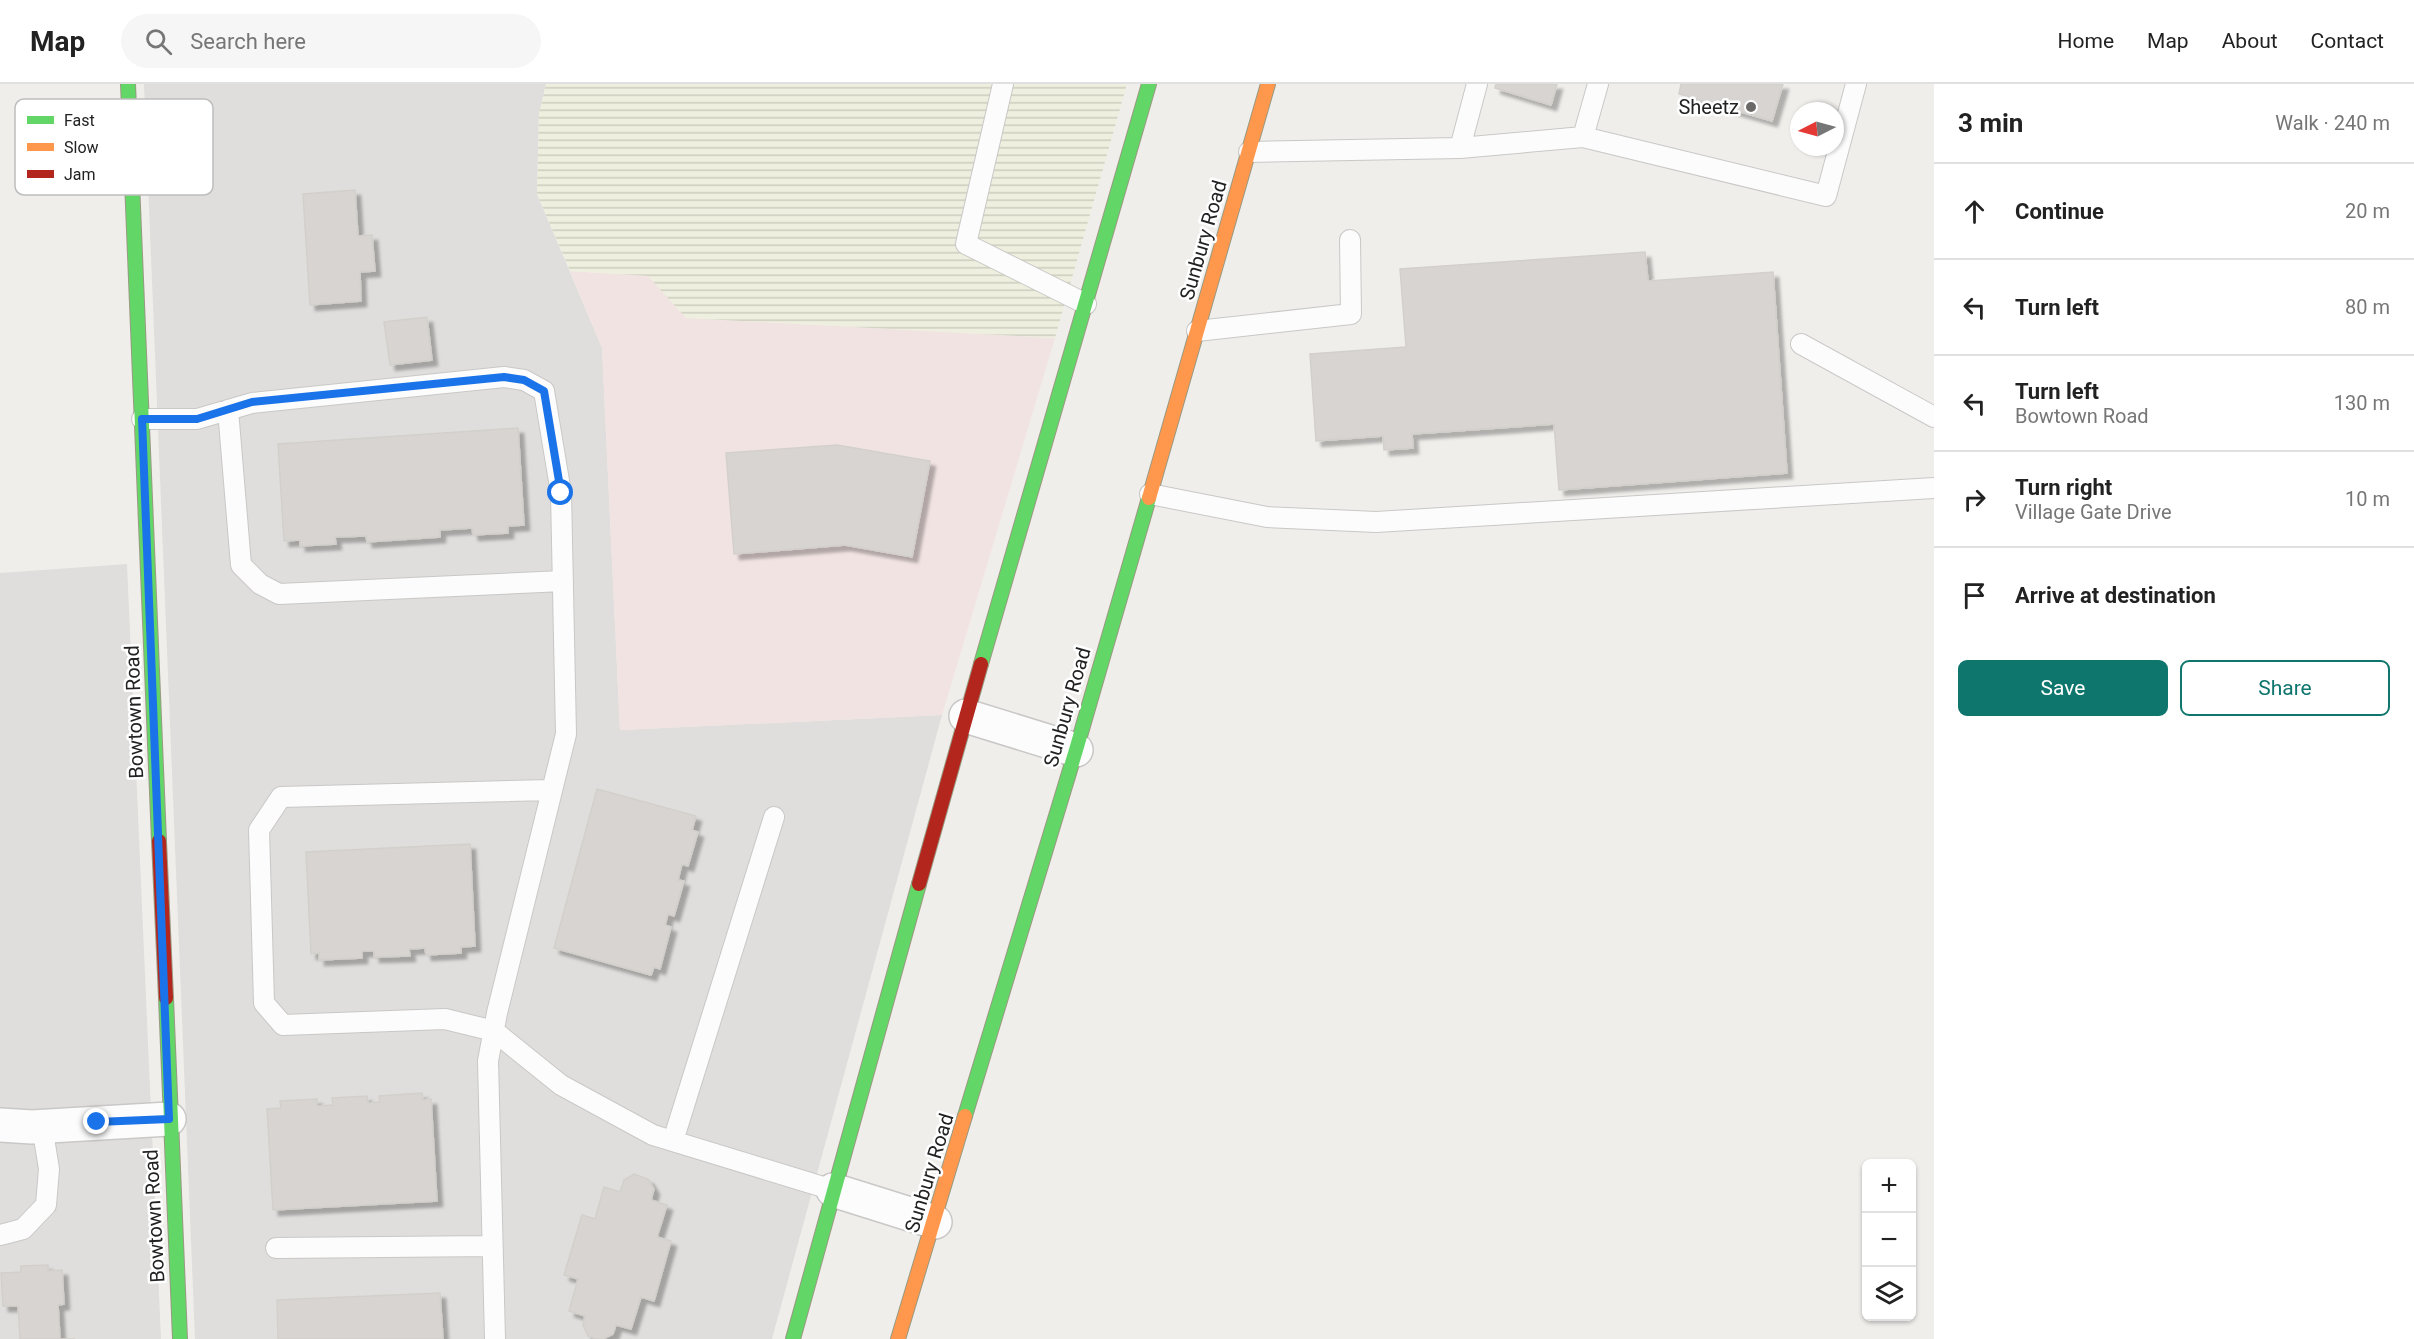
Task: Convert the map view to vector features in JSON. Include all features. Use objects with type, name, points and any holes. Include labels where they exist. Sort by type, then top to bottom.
[{"type":"main road","name":"Bowtown Road","points":[[128,84],[129,99]]},
{"type":"main road","points":[[793,1339],[832,1190],[966,716],[1149,84]]},
{"type":"main road","name":"Sunbury Road","points":[[898,1339],[1076,750],[1268,84]]},
{"type":"main road","name":"Bowtown Road","points":[[133,195],[169,1119],[180,1339]]},
{"type":"street","points":[[966,716],[1076,750]]},
{"type":"street","points":[[0,1125],[42,1126],[169,1119]]},
{"type":"street","points":[[832,1190],[935,1222]]},
{"type":"lane","points":[[1003,84],[966,244],[1086,304]]},
{"type":"lane","points":[[1460,148],[1477,84]]},
{"type":"lane","points":[[1583,137],[1598,84]]},
{"type":"lane","points":[[1249,152],[1460,148],[1583,137],[1826,196],[1856,84]]},
{"type":"lane","points":[[1197,331],[1352,314],[1350,240]]},
{"type":"lane","points":[[1802,344],[1934,417]]},
{"type":"lane","points":[[142,419],[197,419],[252,402],[504,377],[524,380],[544,391],[561,493],[566,734],[488,1061],[495,1339]]},
{"type":"lane","points":[[228,410],[241,565],[260,585],[279,594],[563,581]]},
{"type":"lane","points":[[1150,494],[1268,517],[1376,522],[1934,488]]},
{"type":"lane","points":[[551,790],[281,797],[259,830],[264,1003],[283,1025],[445,1019],[494,1031],[561,1085],[653,1135],[832,1190]]},
{"type":"lane","points":[[673,1141],[774,817]]},
{"type":"lane","points":[[0,1235],[23,1229],[46,1205],[49,1169],[42,1126]]},
{"type":"lane","points":[[276,1248],[492,1246]]},
{"type":"shaded area","points":[[144,84],[546,84],[539,114],[537,194],[602,348],[620,730],[942,715],[772,1339],[195,1339],[149,195],[213,195],[213,99],[145,99]]},
{"type":"shaded area","points":[[570,271],[648,276],[686,318],[1055,338],[942,715],[620,730],[602,348]]},
{"type":"shaded area","points":[[127,564],[161,1339],[0,1339],[0,573]]},
{"type":"green space","points":[[546,84],[1127,84],[1055,338],[686,318],[648,276],[570,271],[537,194],[539,114]]},
{"type":"building","points":[[1496,84],[1557,84],[1551,105],[1495,88]]},
{"type":"building","name":"Sheetz","points":[[1681,84],[1783,84],[1772,121],[1679,94]]},
{"type":"building","points":[[355,190],[358,236],[372,235],[375,271],[360,272],[361,301],[310,305],[303,194]]},
{"type":"building","points":[[1645,252],[1648,281],[1773,272],[1787,473],[1559,490],[1554,424],[1412,434],[1413,448],[1384,450],[1383,436],[1316,441],[1310,354],[1406,347],[1400,269]]},
{"type":"building","points":[[427,317],[432,360],[390,365],[384,322]]},
{"type":"building","points":[[518,428],[524,525],[508,526],[508,533],[473,535],[472,528],[440,530],[440,537],[367,542],[366,536],[335,537],[336,544],[300,546],[300,540],[284,541],[278,444]]},
{"type":"building","points":[[837,445],[930,461],[912,557],[845,545],[734,554],[726,453]]},
{"type":"building","points":[[597,789],[696,816],[692,830],[698,832],[688,866],[682,864],[678,880],[684,881],[674,916],[668,914],[665,925],[671,927],[660,969],[654,967],[651,975],[554,948]]},
{"type":"building","points":[[470,844],[475,946],[461,947],[461,953],[426,955],[425,948],[409,949],[410,956],[374,957],[374,951],[362,951],[362,958],[319,960],[319,953],[311,954],[306,852]]},
{"type":"building","points":[[422,1093],[423,1100],[431,1099],[437,1201],[273,1210],[267,1109],[281,1108],[280,1101],[317,1099],[317,1106],[333,1105],[332,1098],[367,1096],[368,1103],[380,1102],[379,1096]]},
{"type":"building","points":[[634,1174],[648,1179],[654,1189],[651,1200],[667,1205],[657,1237],[671,1241],[654,1301],[641,1297],[631,1329],[616,1325],[613,1334],[597,1339],[588,1336],[583,1325],[585,1316],[569,1311],[578,1279],[564,1275],[582,1215],[595,1219],[604,1187],[620,1192],[624,1180]]},
{"type":"building","points":[[48,1265],[48,1271],[62,1270],[64,1304],[58,1305],[60,1339],[20,1339],[18,1306],[3,1306],[1,1273],[21,1272],[21,1266]]},
{"type":"building","points":[[440,1293],[443,1339],[278,1339],[277,1300]]},
{"type":"traffic: fast","points":[[128,84],[129,99]]},
{"type":"traffic: fast","points":[[981,664],[1149,84]]},
{"type":"traffic: fast","points":[[133,195],[159,841]]},
{"type":"traffic: fast","points":[[965,1116],[1076,750],[1149,498]]},
{"type":"traffic: fast","points":[[793,1339],[919,884]]},
{"type":"traffic: fast","points":[[166,998],[180,1339]]},
{"type":"traffic: slow","points":[[1149,498],[1268,84]]},
{"type":"traffic: slow","points":[[898,1339],[965,1116]]},
{"type":"traffic: jam","points":[[919,884],[981,664]]},
{"type":"traffic: jam","points":[[159,841],[166,998]]},
{"type":"place","name":"Sheetz","points":[[1751,107]]},
{"type":"route","points":[[97,1122],[169,1119],[142,419],[197,419],[252,402],[504,377],[524,380],[544,391],[561,493]]}]
